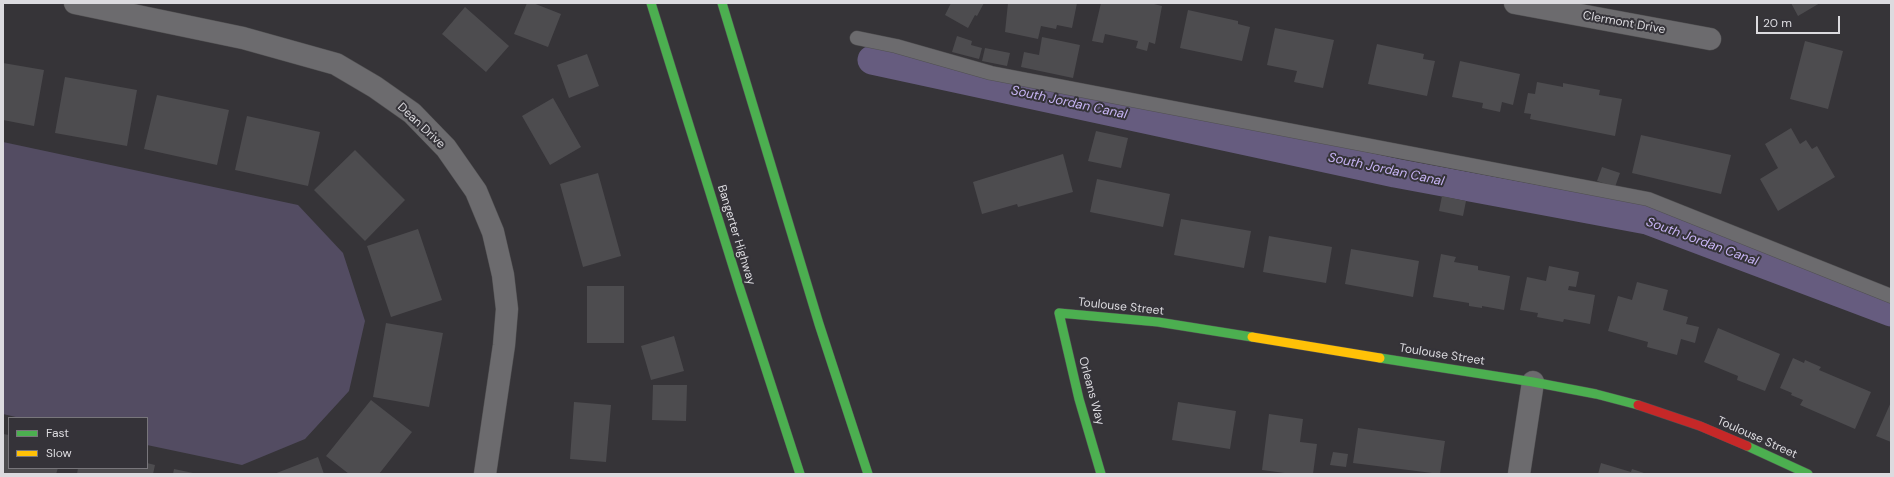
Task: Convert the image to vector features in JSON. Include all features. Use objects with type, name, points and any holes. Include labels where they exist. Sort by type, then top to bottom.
[{"type":"main road","name":"Bangerter Highway","points":[[651,3],[740,289],[800,474]]},
{"type":"main road","points":[[722,3],[819,324],[868,474]]},
{"type":"main road","name":"Toulouse Street","points":[[1060,313],[1158,322],[1533,382],[1596,394],[1668,414],[1731,439],[1808,474]]},
{"type":"main road","name":"Orleans Way","points":[[1060,313],[1079,398],[1101,474]]},
{"type":"street","name":"Dean Drive","points":[[75,3],[244,38],[336,64],[375,86],[412,113],[446,148],[476,191],[493,232],[503,275],[507,309],[504,345],[485,474]]},
{"type":"street","name":"Clermont Drive","points":[[1515,3],[1710,39]]},
{"type":"street","points":[[1519,474],[1533,382]]},
{"type":"lane","points":[[857,38],[896,46],[991,73],[1648,199],[1891,296]]},
{"type":"shaded area","points":[[3,142],[298,205],[343,253],[365,321],[349,391],[305,439],[242,465],[148,445],[148,417],[16,417],[3,414]]},
{"type":"building","points":[[527,3],[533,3],[561,14],[548,47],[514,34]]},
{"type":"building","points":[[951,3],[984,3],[968,28],[945,15]]},
{"type":"building","points":[[1008,3],[1077,3],[1072,28],[1057,25],[1056,29],[1041,26],[1038,39],[1005,32]]},
{"type":"building","points":[[1101,3],[1150,3],[1162,6],[1155,44],[1149,42],[1147,51],[1136,48],[1138,41],[1105,34],[1103,43],[1092,41]]},
{"type":"building","points":[[1791,3],[1820,3],[1798,16]]},
{"type":"building","points":[[465,7],[509,46],[486,72],[442,34]]},
{"type":"building","points":[[1188,10],[1238,21],[1238,24],[1250,27],[1242,61],[1180,48]]},
{"type":"building","points":[[1275,28],[1334,40],[1323,88],[1294,82],[1297,71],[1267,65]]},
{"type":"building","points":[[957,36],[972,41],[971,45],[982,48],[979,59],[952,52]]},
{"type":"building","points":[[1042,37],[1080,45],[1073,78],[1021,67],[1024,52],[1039,55]]},
{"type":"building","points":[[1805,41],[1843,51],[1828,109],[1790,99]]},
{"type":"building","points":[[1377,44],[1424,54],[1423,59],[1435,61],[1427,96],[1368,84]]},
{"type":"building","points":[[985,48],[1010,53],[1007,66],[982,61]]},
{"type":"building","points":[[587,54],[599,86],[569,98],[557,65]]},
{"type":"building","points":[[1460,61],[1520,74],[1513,105],[1502,102],[1500,112],[1482,108],[1483,103],[1452,97]]},
{"type":"building","points":[[3,63],[44,70],[34,126],[3,120]]},
{"type":"building","points":[[65,77],[137,90],[127,146],[55,133]]},
{"type":"building","points":[[1537,82],[1563,87],[1563,83],[1600,90],[1599,95],[1622,99],[1615,136],[1530,119],[1531,114],[1524,113],[1528,93],[1535,94]]},
{"type":"building","points":[[157,95],[229,110],[217,165],[144,149]]},
{"type":"building","points":[[553,98],[581,147],[550,165],[522,116]]},
{"type":"building","points":[[247,116],[320,132],[308,186],[235,170]]},
{"type":"building","points":[[1791,128],[1800,144],[1806,140],[1812,149],[1817,146],[1835,177],[1778,211],[1760,179],[1778,168],[1765,144]]},
{"type":"building","points":[[1096,131],[1128,138],[1121,168],[1088,161]]},
{"type":"building","points":[[1641,135],[1731,155],[1721,194],[1632,173]]},
{"type":"building","points":[[355,150],[405,200],[365,241],[314,190]]},
{"type":"building","points":[[1063,154],[1073,192],[1018,207],[1017,204],[982,214],[973,182]]},
{"type":"building","points":[[1602,167],[1620,173],[1615,187],[1597,181]]},
{"type":"building","points":[[598,173],[621,256],[583,267],[560,184]]},
{"type":"building","points":[[1097,179],[1170,194],[1163,227],[1090,212]]},
{"type":"building","points":[[1442,196],[1466,201],[1463,216],[1439,211]]},
{"type":"building","points":[[1181,219],[1251,231],[1244,268],[1174,255]]},
{"type":"building","points":[[418,229],[442,300],[391,317],[367,246]]},
{"type":"building","points":[[1269,236],[1332,247],[1326,283],[1263,272]]},
{"type":"building","points":[[1351,249],[1419,261],[1413,297],[1345,284]]},
{"type":"building","points":[[1441,254],[1456,257],[1454,262],[1478,266],[1478,270],[1510,276],[1504,310],[1482,306],[1482,308],[1469,306],[1469,303],[1433,297]]},
{"type":"building","points":[[1549,266],[1579,272],[1576,287],[1569,286],[1568,290],[1595,295],[1590,324],[1564,319],[1563,322],[1537,317],[1538,313],[1520,310],[1527,277],[1546,281]]},
{"type":"building","points":[[1637,282],[1668,290],[1663,310],[1688,317],[1686,324],[1699,327],[1695,343],[1681,339],[1677,355],[1647,347],[1648,342],[1608,331],[1618,296],[1632,300]]},
{"type":"building","points":[[587,286],[624,286],[624,343],[587,343]]},
{"type":"building","points":[[386,323],[443,333],[429,407],[373,397]]},
{"type":"building","points":[[1718,328],[1780,354],[1765,391],[1737,380],[1738,376],[1704,362]]},
{"type":"building","points":[[674,336],[684,371],[651,380],[641,346]]},
{"type":"building","points":[[1793,358],[1804,363],[1805,360],[1821,367],[1819,370],[1871,392],[1855,429],[1800,405],[1803,400],[1780,388]]},
{"type":"building","points":[[653,385],[687,385],[686,421],[652,420]]},
{"type":"building","points":[[371,400],[412,432],[379,474],[349,474],[326,456]]},
{"type":"building","points":[[574,402],[611,405],[606,462],[570,459]]},
{"type":"building","points":[[1178,402],[1236,411],[1230,449],[1172,440]]},
{"type":"building","points":[[1891,402],[1891,442],[1876,436]]},
{"type":"building","points":[[1269,414],[1303,419],[1300,442],[1317,444],[1313,474],[1292,474],[1262,470]]},
{"type":"building","points":[[1358,428],[1445,441],[1440,474],[1353,463]]},
{"type":"building","points":[[3,434],[8,435],[8,469],[58,469],[56,474],[3,474]]},
{"type":"building","points":[[1333,452],[1348,454],[1346,467],[1330,465]]},
{"type":"building","points":[[318,457],[324,474],[274,474]]},
{"type":"building","points":[[148,463],[155,465],[153,474],[77,474],[78,469],[148,469]]},
{"type":"building","points":[[1601,463],[1631,472],[1632,469],[1647,474],[1598,474]]},
{"type":"building","points":[[174,469],[193,473],[193,474],[173,474]]},
{"type":"waterway","name":"South Jordan Canal","points":[[872,60],[1395,173],[1647,220],[1891,312]]},
{"type":"traffic: fast","points":[[651,3],[740,289],[800,474]]},
{"type":"traffic: fast","points":[[722,3],[819,324],[868,474]]},
{"type":"traffic: fast","points":[[1101,474],[1079,399],[1059,313],[1158,322],[1252,337]]},
{"type":"traffic: fast","points":[[1380,358],[1533,382],[1596,394],[1638,405]]},
{"type":"traffic: fast","points":[[1747,446],[1808,474]]},
{"type":"traffic: slow","points":[[1252,337],[1380,358]]},
{"type":"traffic: jam","points":[[1638,405],[1700,426],[1747,446]]}]
